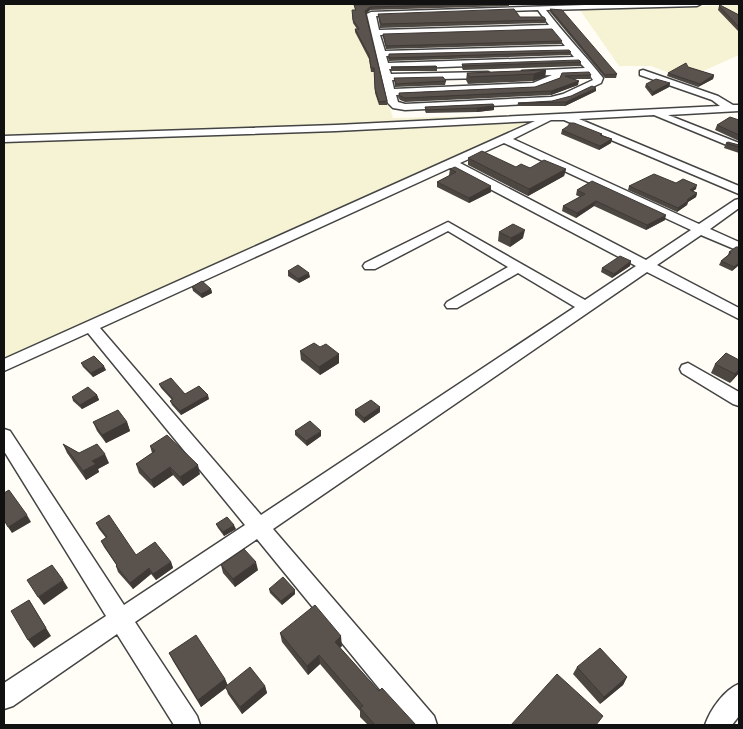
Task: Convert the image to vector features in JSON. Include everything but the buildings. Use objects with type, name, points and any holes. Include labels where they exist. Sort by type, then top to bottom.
[{"type":"street","points":[[542,14],[593,71],[598,81],[558,99],[401,107],[393,103],[380,54],[382,43],[374,33],[371,15],[374,13],[456,10],[542,14],[697,4]]},
{"type":"street","points":[[456,10],[478,52],[494,74],[497,88],[505,103]]},
{"type":"street","points":[[372,22],[452,20]]},
{"type":"street","points":[[374,33],[554,27]]},
{"type":"street","points":[[552,37],[562,37]]},
{"type":"street","points":[[380,54],[572,48]]},
{"type":"street","points":[[383,66],[582,59]]},
{"type":"street","points":[[518,74],[593,71]]},
{"type":"street","points":[[390,92],[540,85],[556,78],[555,72]]},
{"type":"street","points":[[643,73],[728,105]]},
{"type":"street","points":[[386,78],[494,74]]},
{"type":"street","points":[[4,139],[261,131],[653,112],[728,105]]},
{"type":"street","points":[[653,112],[739,147]]},
{"type":"street","points":[[4,365],[558,116],[739,190]]},
{"type":"street","points":[[504,139],[739,247]]},
{"type":"street","points":[[450,164],[739,314]]},
{"type":"street","points":[[4,697],[586,307],[739,202]]},
{"type":"street","points":[[370,266],[448,226],[586,307]]},
{"type":"street","points":[[452,305],[518,267]]},
{"type":"street","points":[[90,326],[425,725]]},
{"type":"street","points":[[688,369],[739,400]]},
{"type":"street","points":[[4,436],[188,725]]},
{"type":"street","points":[[717,725],[739,696]]},
{"type":"shaded area","points":[[4,4],[419,4],[360,6],[393,118],[563,114],[369,196],[4,358]]},
{"type":"shaded area","points":[[739,5],[739,55],[685,79],[651,66],[619,66],[580,10]]}]
